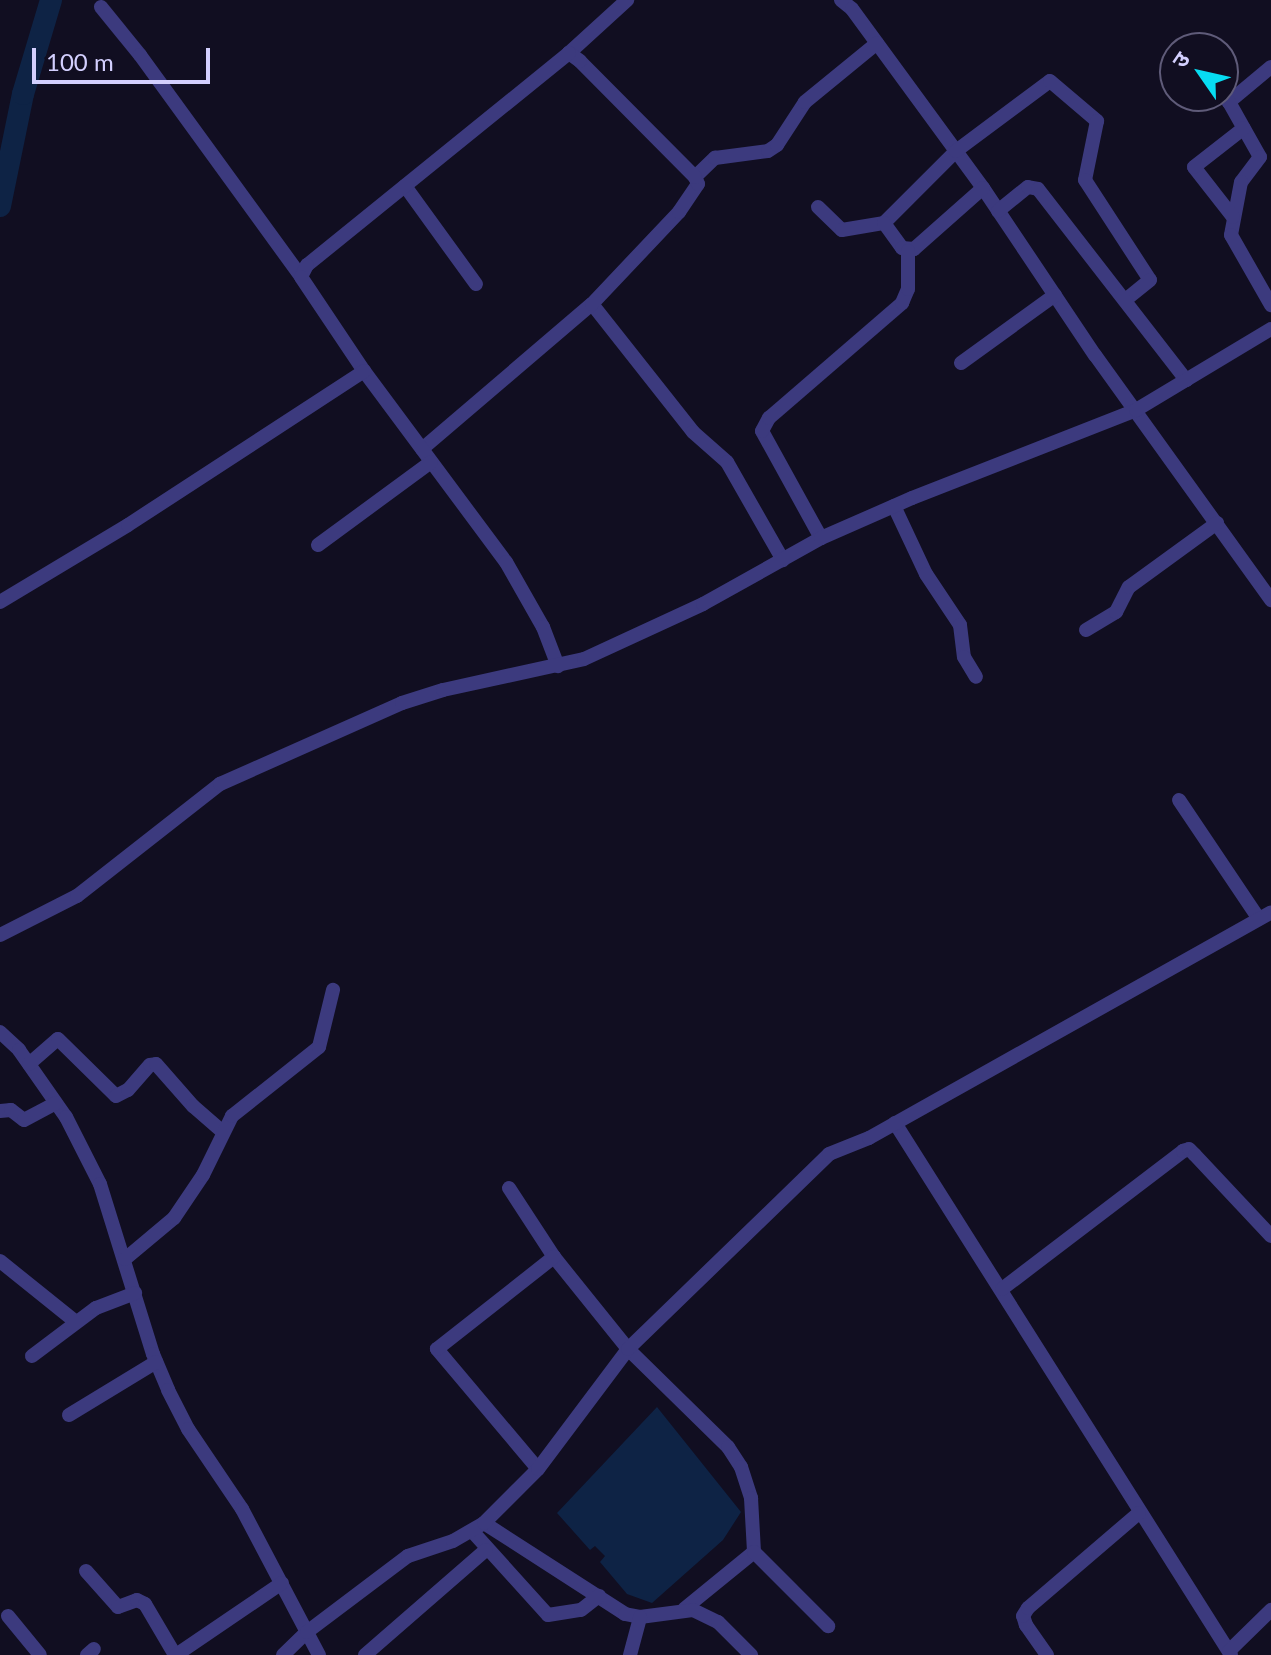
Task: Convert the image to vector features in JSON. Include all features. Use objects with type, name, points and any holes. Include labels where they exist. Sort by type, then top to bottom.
[{"type":"street","points":[[301,277],[307,265],[569,53],[627,0]]},
{"type":"street","points":[[841,0],[877,43],[983,188],[1271,600]]},
{"type":"street","points":[[101,7],[140,55],[301,277],[364,371],[521,585],[558,666]]},
{"type":"street","points":[[695,177],[715,158],[768,151],[777,145],[805,102],[877,43]]},
{"type":"street","points":[[422,449],[592,304],[679,212],[698,184],[695,177],[569,53]]},
{"type":"street","points":[[1271,67],[1229,102],[1260,157],[1271,170]]},
{"type":"street","points":[[818,207],[842,230],[884,223],[956,151],[1050,81],[1094,116],[1099,127],[1085,180],[1150,280],[1125,300]]},
{"type":"street","points":[[1233,217],[1194,167],[1244,128]]},
{"type":"street","points":[[1260,157],[1244,175],[1231,235],[1271,305]]},
{"type":"street","points":[[405,186],[476,284]]},
{"type":"street","points":[[998,211],[1028,187],[1038,189],[1186,380]]},
{"type":"street","points":[[821,538],[762,431],[769,418],[902,303],[908,289],[908,251],[983,188]]},
{"type":"street","points":[[884,223],[902,248],[908,251]]},
{"type":"street","points":[[961,363],[1055,295]]},
{"type":"street","points":[[592,304],[693,432],[727,462],[783,560]]},
{"type":"street","points":[[0,935],[77,896],[220,784],[402,703],[443,690],[584,659],[703,604],[821,538],[1136,410],[1271,329]]},
{"type":"street","points":[[0,602],[128,525],[364,371]]},
{"type":"street","points":[[318,545],[431,462]]},
{"type":"street","points":[[894,506],[926,574],[960,625],[964,657],[976,677]]},
{"type":"street","points":[[1086,630],[1116,612],[1129,587],[1217,523]]},
{"type":"street","points":[[283,1655],[307,1632],[408,1556],[478,1527],[538,1469],[628,1349],[829,1154],[869,1138],[1265,916],[1179,800]]},
{"type":"street","points":[[125,1259],[174,1218],[203,1175],[232,1116],[319,1047],[333,990]]},
{"type":"street","points":[[0,1032],[29,1064],[56,1103],[100,1184],[156,1362],[188,1429],[242,1509],[319,1655]]},
{"type":"street","points":[[29,1064],[58,1039],[116,1096],[128,1090],[150,1065],[156,1064],[193,1106],[223,1132]]},
{"type":"street","points":[[0,1111],[11,1110],[24,1120],[56,1103]]},
{"type":"street","points":[[895,1123],[956,1224],[1002,1289],[1139,1513],[1230,1653],[1271,1610]]},
{"type":"street","points":[[1002,1289],[1189,1149],[1271,1236]]},
{"type":"street","points":[[509,1188],[554,1257],[628,1349],[736,1456],[751,1498],[754,1552],[828,1626]]},
{"type":"street","points":[[538,1469],[437,1349],[554,1257]]},
{"type":"street","points":[[0,1261],[76,1322]]},
{"type":"street","points":[[32,1356],[96,1308],[135,1293]]},
{"type":"street","points":[[69,1415],[156,1362]]},
{"type":"street","points":[[1047,1655],[1026,1625],[1023,1616],[1028,1608],[1139,1513]]},
{"type":"street","points":[[478,1527],[486,1550],[548,1615],[581,1610],[599,1596]]},
{"type":"street","points":[[478,1527],[625,1614],[640,1617],[684,1609],[702,1613],[718,1622],[751,1655]]},
{"type":"street","points":[[365,1655],[486,1550]]},
{"type":"street","points":[[684,1609],[754,1552]]},
{"type":"street","points":[[86,1571],[118,1607],[137,1600],[145,1604],[176,1655],[282,1583]]},
{"type":"street","points":[[8,1616],[40,1655]]},
{"type":"street","points":[[630,1655],[640,1617]]},
{"type":"water","points":[[657,1407],[741,1512],[723,1540],[652,1603],[627,1594],[600,1562],[605,1556],[595,1546],[590,1550],[557,1513]]},
{"type":"waterway","points":[[0,206],[23,94],[51,0]]}]
